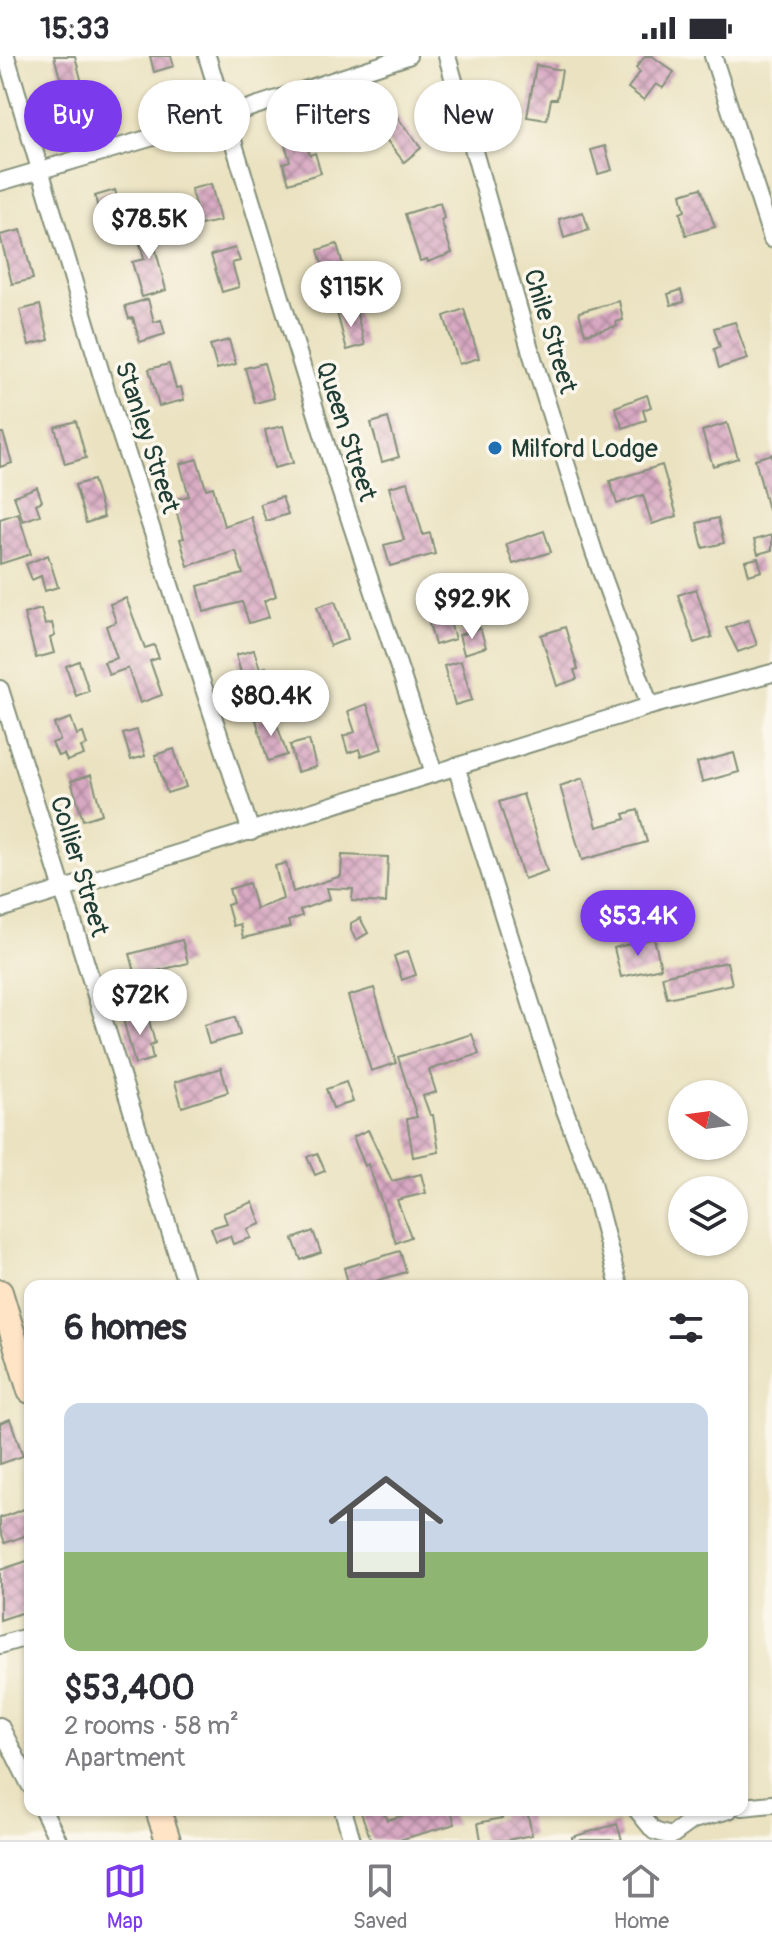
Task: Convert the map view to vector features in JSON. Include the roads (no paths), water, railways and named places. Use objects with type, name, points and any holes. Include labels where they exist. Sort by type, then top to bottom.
[{"type":"main road","points":[[0,1292],[24,1371]]},
{"type":"main road","points":[[160,1816],[168,1840]]},
{"type":"street","name":"Stanley Street","points":[[6,56],[107,393],[251,832]]},
{"type":"street","name":"Queen Street","points":[[207,56],[214,80]]},
{"type":"street","points":[[250,108],[408,56]]},
{"type":"street","name":"Chile Street","points":[[447,56],[530,349],[594,552],[650,706]]},
{"type":"street","points":[[713,56],[772,239]]},
{"type":"street","points":[[0,182],[138,141]]},
{"type":"street","name":"Queen Street","points":[[236,152],[340,490],[434,773]]},
{"type":"street","points":[[0,909],[650,706],[772,673]]},
{"type":"street","name":"Collier Street","points":[[0,689],[185,1280]]},
{"type":"street","points":[[456,766],[564,1108],[590,1176],[617,1280]]},
{"type":"street","points":[[0,1645],[24,1638]]},
{"type":"street","points":[[0,1726],[24,1773]]},
{"type":"street","points":[[748,1806],[772,1804]]},
{"type":"street","points":[[46,1816],[58,1840]]},
{"type":"street","points":[[345,1816],[352,1840]]},
{"type":"street","points":[[642,1816],[654,1831],[671,1836],[693,1820],[707,1816]]},
{"type":"place","name":"Milford Lodge","points":[[495,448]]}]
